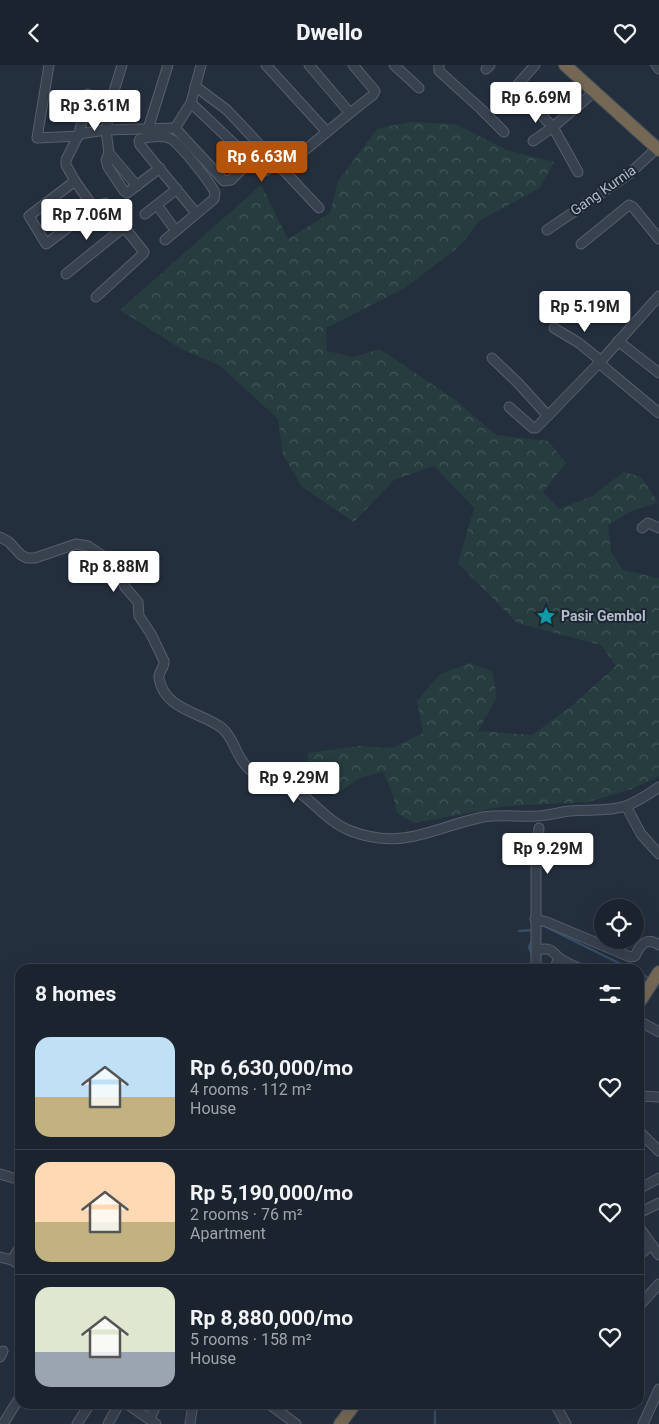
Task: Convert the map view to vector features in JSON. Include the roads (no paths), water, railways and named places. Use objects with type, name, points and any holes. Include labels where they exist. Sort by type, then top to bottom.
[{"type":"highway","points":[[565,65],[658,149]]},
{"type":"highway","points":[[644,996],[657,976]]},
{"type":"highway","points":[[340,1424],[351,1409]]},
{"type":"street","points":[[48,65],[37,138],[79,135],[106,130],[175,128],[224,181],[230,181],[234,178],[251,160]]},
{"type":"street","points":[[122,65],[111,101],[106,130],[109,153],[106,160],[108,167],[124,191],[129,193],[160,168]]},
{"type":"street","points":[[148,129],[168,65]]},
{"type":"street","points":[[175,128],[191,103],[201,65]]},
{"type":"street","points":[[266,65],[327,131]]},
{"type":"street","points":[[309,65],[350,113]]},
{"type":"street","points":[[191,103],[265,171],[280,166],[373,95],[375,91],[353,65]]},
{"type":"street","points":[[394,65],[419,88]]},
{"type":"street","points":[[439,65],[439,71],[482,109],[504,132]]},
{"type":"street","points":[[507,97],[535,65]]},
{"type":"street","points":[[656,65],[659,69]]},
{"type":"street","points":[[520,83],[545,119],[553,127],[578,172]]},
{"type":"street","points":[[195,86],[227,110],[319,208]]},
{"type":"street","points":[[533,141],[553,127],[594,92]]},
{"type":"street","points":[[88,94],[79,135],[66,160],[66,165],[94,208]]},
{"type":"street","points":[[165,240],[216,197],[208,181],[172,139],[158,136],[140,139],[140,145],[196,213]]},
{"type":"street","name":"Gang Kurnia","points":[[547,230],[628,175],[658,149]]},
{"type":"street","points":[[109,153],[138,186]]},
{"type":"street","points":[[75,181],[29,216],[46,244],[94,208],[106,203],[144,252],[96,297]]},
{"type":"street","points":[[145,214],[177,189]]},
{"type":"street","points":[[157,205],[176,231]]},
{"type":"street","points":[[581,244],[629,205],[633,207],[659,239]]},
{"type":"street","points":[[66,274],[123,227]]},
{"type":"street","points":[[509,407],[534,428],[600,362],[659,296]]},
{"type":"street","points":[[554,328],[580,343],[659,413]]},
{"type":"street","points":[[618,341],[659,373]]},
{"type":"street","points":[[492,358],[548,416]]},
{"type":"street","points":[[642,528],[648,523],[659,527]]},
{"type":"street","points":[[0,537],[9,542],[21,555],[27,558],[81,544],[95,549],[116,564],[125,587],[138,602],[139,616],[151,634],[164,661],[159,677],[165,694],[182,708],[222,729],[231,739],[241,760],[251,771],[290,785],[337,824],[352,832],[380,839],[407,838],[485,817],[540,816],[561,812],[606,810],[626,806],[659,787]]},
{"type":"street","points":[[626,806],[641,834],[659,854]]},
{"type":"street","points":[[536,964],[536,856],[539,828]]},
{"type":"street","points":[[535,921],[553,925],[630,957],[635,956],[639,947],[645,942],[655,942],[659,945]]},
{"type":"street","points":[[536,950],[550,949],[559,958],[570,964]]},
{"type":"street","points":[[556,964],[559,958]]},
{"type":"street","points":[[644,1024],[659,1032]]},
{"type":"street","points":[[644,1096],[659,1097]]},
{"type":"street","points":[[644,1136],[659,1151]]},
{"type":"street","points":[[0,1174],[15,1178]]},
{"type":"street","points":[[644,1186],[659,1178]]},
{"type":"street","points":[[644,1210],[659,1203]]},
{"type":"street","points":[[644,1234],[659,1255]]},
{"type":"street","points":[[644,1251],[652,1245]]},
{"type":"street","points":[[0,1257],[15,1262]]},
{"type":"street","points":[[644,1300],[659,1283]]},
{"type":"street","points":[[643,1424],[658,1394]]},
{"type":"street","points":[[3,1424],[15,1405]]},
{"type":"street","points":[[77,1424],[87,1409]]},
{"type":"street","points":[[108,1424],[116,1409]]},
{"type":"street","points":[[134,1409],[153,1422]]},
{"type":"street","points":[[153,1422],[154,1409]]},
{"type":"street","points":[[190,1424],[192,1409]]},
{"type":"street","points":[[276,1409],[296,1424]]},
{"type":"street","points":[[558,1409],[566,1424]]},
{"type":"waterway","points":[[542,925],[621,964]]},
{"type":"waterway","points":[[519,931],[533,930]]},
{"type":"waterway","points":[[533,939],[529,947],[533,957]]},
{"type":"waterway","points":[[644,976],[651,979]]},
{"type":"waterway","points":[[435,1409],[435,1424]]},
{"type":"place","name":"Pasir Gembol","points":[[546,616]]}]
